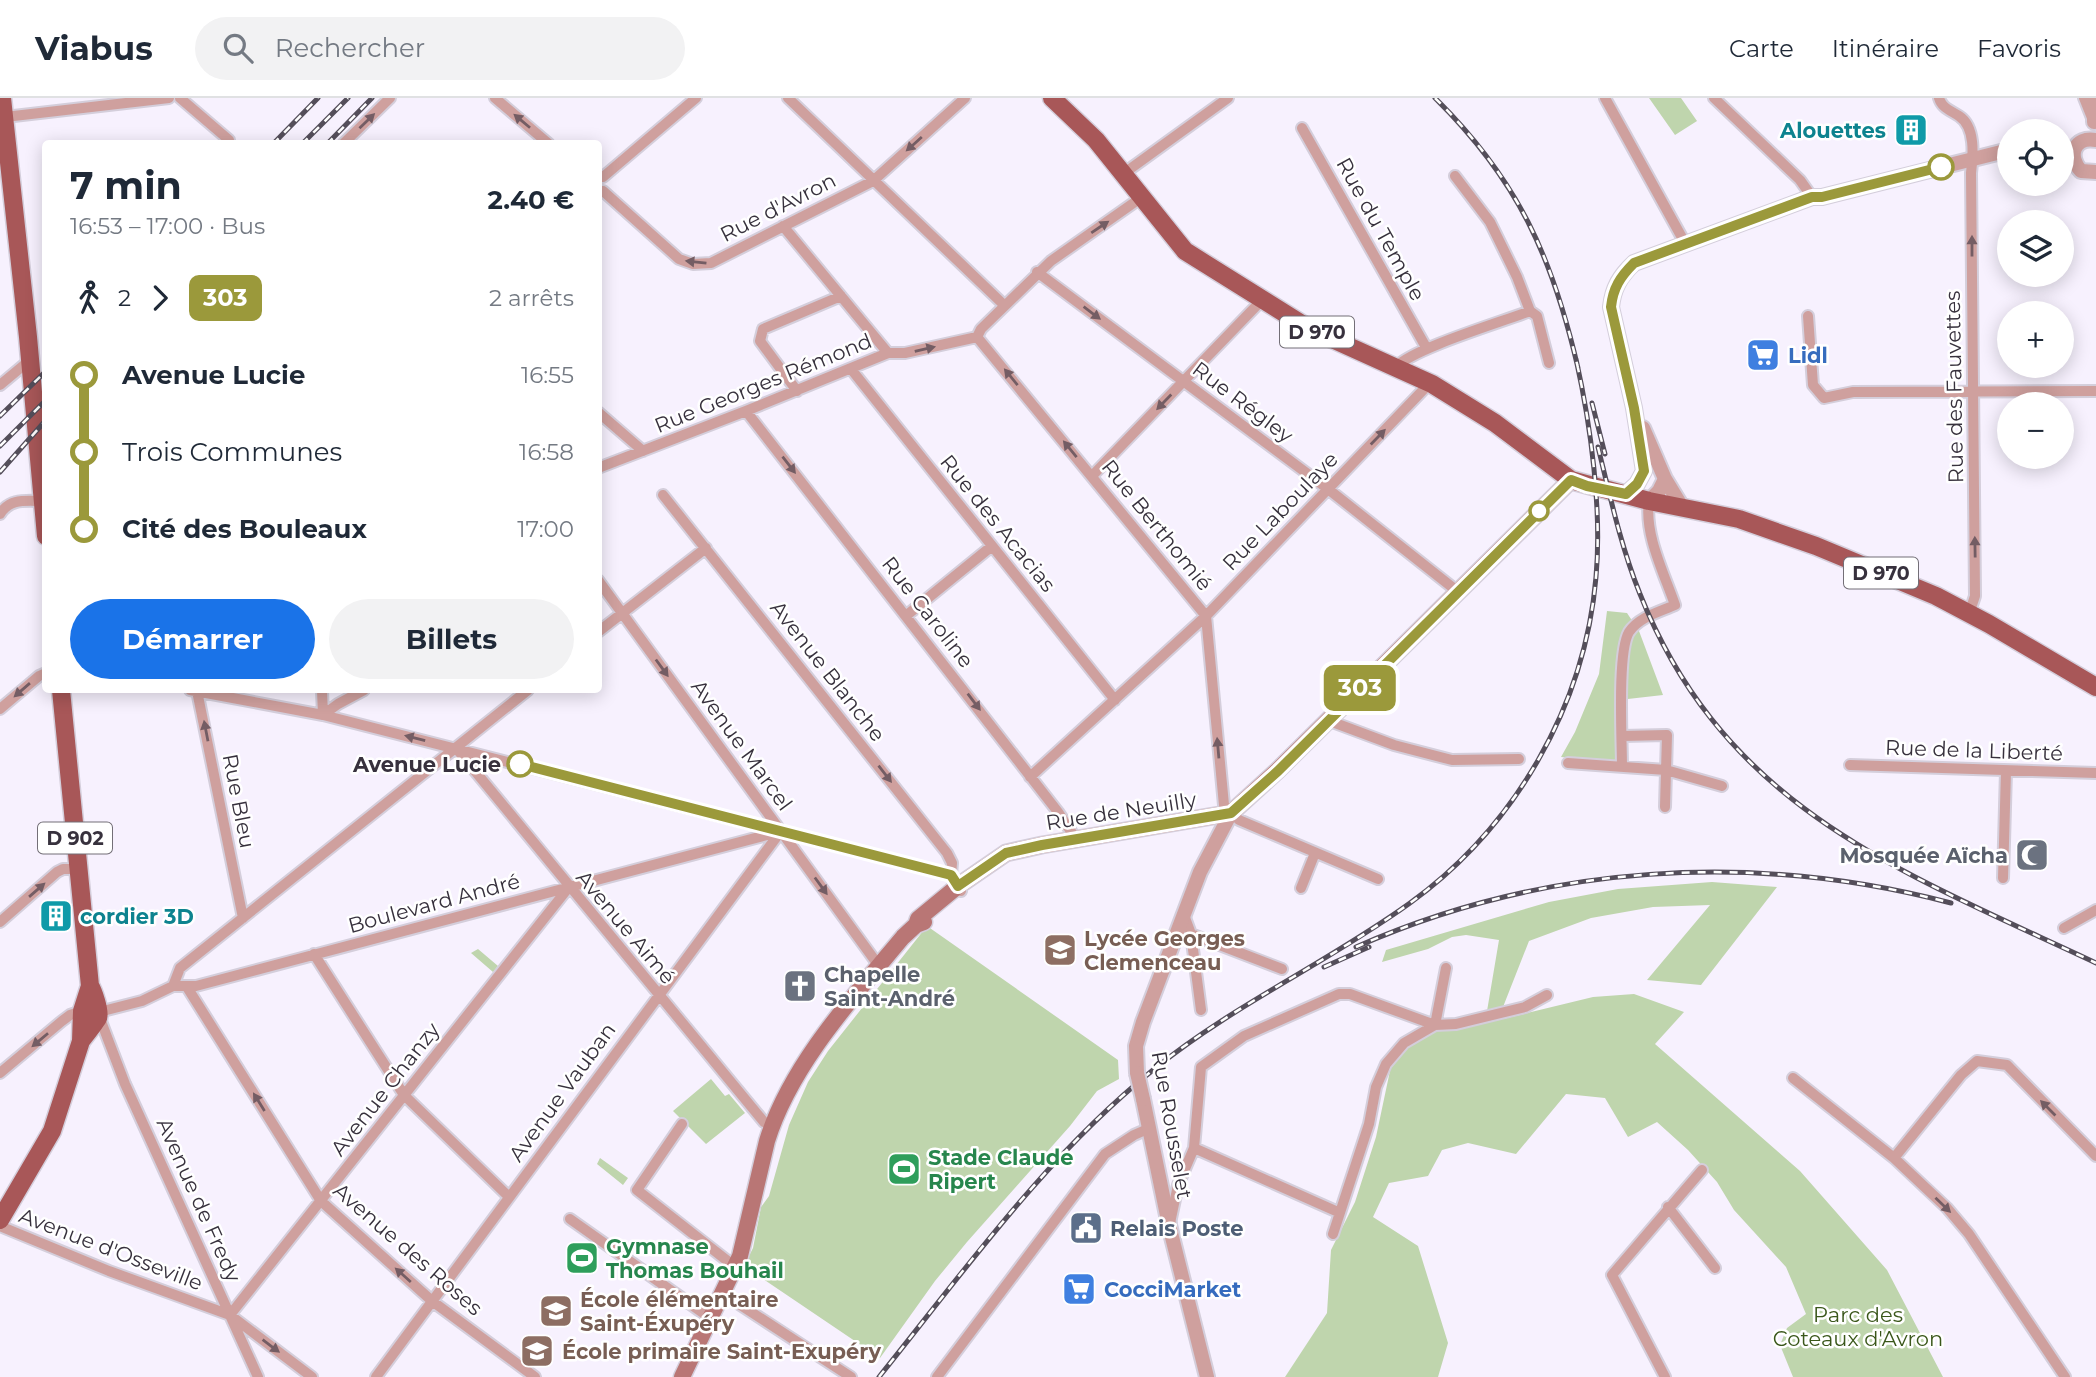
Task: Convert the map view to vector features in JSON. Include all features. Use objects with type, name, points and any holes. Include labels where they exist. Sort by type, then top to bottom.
[{"type":"main road","points":[[2,98],[5,117],[6,185],[41,431],[42,456]]},
{"type":"main road","name":"D 970","points":[[1052,98],[1096,140],[1185,251],[1308,328],[1432,384],[1495,423],[1571,480],[1649,501],[1739,519],[1816,546],[1936,597],[2096,687]]},
{"type":"main road","points":[[1231,813],[1571,480]]},
{"type":"main road","name":"D 902","points":[[61,693],[90,986],[93,989],[91,1014]]},
{"type":"main road","name":"Rue de Neuilly","points":[[687,1375],[746,1241],[755,1189],[772,1125],[828,1028],[916,925],[921,924],[957,884],[1006,853],[1231,813]]},
{"type":"main road","points":[[0,1220],[52,1131],[91,1014]]},
{"type":"street","points":[[5,117],[169,98]]},
{"type":"street","points":[[180,98],[229,140]]},
{"type":"street","points":[[347,140],[390,98]]},
{"type":"street","points":[[495,98],[544,140]]},
{"type":"street","points":[[602,174],[696,98]]},
{"type":"street","points":[[788,98],[1004,305]]},
{"type":"street","name":"Rue d'Avron","points":[[602,194],[679,259],[693,264],[711,263],[873,181],[965,98]]},
{"type":"street","points":[[1124,174],[1228,98]]},
{"type":"street","points":[[1605,98],[1685,243]]},
{"type":"street","points":[[1714,98],[1800,180],[1812,197]]},
{"type":"street","points":[[2084,98],[2095,124]]},
{"type":"street","points":[[2087,141],[2095,124],[2094,98]]},
{"type":"street","points":[[1940,102],[1962,118],[1974,159]]},
{"type":"street","name":"Rue du Temple","points":[[1302,128],[1427,349]]},
{"type":"street","points":[[1622,767],[1623,654],[1628,634],[1639,621],[1675,605],[1655,547],[1634,408],[1611,307],[1613,292],[1621,275],[1634,263],[1812,197],[1822,197],[1997,153]]},
{"type":"street","name":"Rue des Fauvettes","points":[[1969,614],[1975,596],[1971,171],[1974,159]]},
{"type":"street","points":[[2074,165],[2093,176]]},
{"type":"street","points":[[1455,176],[1490,222],[1530,311],[1537,317],[1549,363]]},
{"type":"street","points":[[977,337],[981,329],[1037,272],[1142,197]]},
{"type":"street","points":[[783,226],[888,353]]},
{"type":"street","name":"Rue Régley","points":[[1037,272],[1328,489],[1457,591]]},
{"type":"street","points":[[797,391],[760,341],[763,330],[841,296]]},
{"type":"street","points":[[1092,476],[1262,300]]},
{"type":"street","points":[[1396,367],[1401,361],[1427,349],[1530,311]]},
{"type":"street","points":[[1808,316],[1813,385],[1824,397],[1853,392],[2096,391]]},
{"type":"street","name":"Rue Georges Rémond","points":[[602,466],[888,353],[905,353],[977,337]]},
{"type":"street","name":"Rue Berthomié","points":[[977,337],[1206,616],[1224,805],[1231,813]]},
{"type":"street","points":[[0,385],[30,360]]},
{"type":"street","name":"Rue des Acacias","points":[[851,369],[1115,700]]},
{"type":"street","name":"Rue Laboulaye","points":[[1030,776],[1206,616],[1426,387],[1432,384]]},
{"type":"street","points":[[1634,408],[1665,479],[1682,507]]},
{"type":"street","name":"Rue Caroline","points":[[746,411],[907,615],[1076,839]]},
{"type":"street","points":[[602,415],[643,451]]},
{"type":"street","points":[[1626,494],[1637,484],[1644,471]]},
{"type":"street","points":[[1649,501],[1659,491],[1665,479]]},
{"type":"street","name":"Avenue Blanche","points":[[663,495],[947,853],[957,884]]},
{"type":"street","points":[[0,514],[5,505],[14,501],[42,501]]},
{"type":"street","points":[[907,615],[992,546]]},
{"type":"street","points":[[602,629],[706,548]]},
{"type":"street","name":"Avenue Marcel","points":[[602,586],[879,966]]},
{"type":"street","points":[[0,709],[42,675]]},
{"type":"street","name":"Rue Bleu","points":[[195,693],[243,918]]},
{"type":"street","points":[[209,693],[323,715],[781,831],[957,884]]},
{"type":"street","points":[[322,693],[323,715]]},
{"type":"street","points":[[323,715],[358,693]]},
{"type":"street","points":[[173,986],[180,968],[524,693]]},
{"type":"street","points":[[1327,720],[1394,745],[1452,760],[1519,760]]},
{"type":"street","points":[[1622,736],[1667,735],[1665,807]]},
{"type":"street","name":"Avenue Aimé","points":[[456,748],[764,1122],[772,1125]]},
{"type":"street","points":[[1568,763],[1666,770],[1722,786]]},
{"type":"street","name":"Rue de la Liberté","points":[[1850,765],[2096,773]]},
{"type":"street","points":[[2003,878],[2006,771]]},
{"type":"street","points":[[1231,813],[1239,820],[1378,879]]},
{"type":"street","name":"Rue Rousselet","points":[[1207,1377],[1169,1225],[1137,1073],[1136,1045],[1200,872],[1231,813]]},
{"type":"street","name":"Boulevard André","points":[[0,1073],[70,1015],[91,1014],[142,1001],[173,986],[187,987],[781,831]]},
{"type":"street","name":"Avenue Vauban","points":[[376,1377],[781,831]]},
{"type":"street","points":[[1301,888],[1315,853]]},
{"type":"street","points":[[0,922],[57,872],[63,869],[78,869]]},
{"type":"street","name":"Avenue Chanzy","points":[[230,1315],[569,887]]},
{"type":"street","points":[[2064,928],[2096,910]]},
{"type":"street","points":[[1184,915],[1191,934],[1201,1010]]},
{"type":"street","points":[[1191,934],[1282,969]]},
{"type":"street","points":[[314,954],[404,1095],[509,1197]]},
{"type":"street","points":[[1333,1234],[1369,1124],[1376,1087],[1386,1064],[1404,1043],[1435,1025],[1446,968]]},
{"type":"street","name":"Avenue des Roses","points":[[187,987],[321,1201],[432,1301],[535,1377]]},
{"type":"street","points":[[1169,1225],[1178,1185],[1194,1148],[1201,1067],[1244,1036],[1339,994],[1350,994],[1435,1025],[1456,1024],[1525,1007],[1548,995]]},
{"type":"street","name":"Avenue de Fredy","points":[[91,1014],[108,1039],[125,1084],[258,1377]]},
{"type":"street","points":[[1894,1158],[1961,1075],[1977,1061],[2007,1065],[2096,1156]]},
{"type":"street","points":[[1793,1078],[1894,1158],[1947,1208],[1969,1234],[2065,1377]]},
{"type":"street","points":[[682,1124],[637,1190],[734,1266]]},
{"type":"street","points":[[937,1377],[1105,1154],[1150,1128]]},
{"type":"street","points":[[1194,1148],[1338,1212]]},
{"type":"street","points":[[1665,1377],[1612,1275],[1702,1170]]},
{"type":"street","points":[[1668,1207],[1715,1268]]},
{"type":"street","points":[[570,1220],[710,1318]]},
{"type":"street","name":"Avenue d'Osseville","points":[[0,1226],[109,1272],[230,1315],[312,1377]]},
{"type":"street","points":[[722,1293],[850,1377]]},
{"type":"green space","points":[[1649,98],[1681,98],[1697,121],[1675,135]]},
{"type":"green space","points":[[1607,611],[1627,613],[1639,631],[1663,695],[1619,700],[1620,763],[1561,757],[1575,732],[1599,674]]},
{"type":"green space","name":"Parc des Coteaux d'Avron","points":[[1712,882],[1777,887],[1701,985],[1647,980],[1710,905],[1653,907],[1591,918],[1529,941],[1503,1007],[1503,1019],[1593,997],[1634,994],[1684,1012],[1655,1044],[1800,1171],[1887,1270],[1943,1377],[1793,1377],[1780,1345],[1787,1328],[1806,1314],[1786,1267],[1734,1210],[1717,1182],[1688,1150],[1657,1122],[1628,1137],[1605,1098],[1566,1094],[1516,1154],[1468,1143],[1442,1150],[1428,1176],[1389,1183],[1373,1217],[1418,1246],[1448,1343],[1438,1377],[1285,1377],[1327,1313],[1331,1250],[1355,1202],[1376,1137],[1391,1066],[1402,1051],[1431,1031],[1485,1023],[1499,940],[1466,935],[1452,937],[1428,949],[1382,962],[1386,950],[1549,902],[1618,889]]},
{"type":"green space","name":"Stade Claude Ripert","points":[[927,926],[1118,1060],[1119,1079],[1097,1091],[1070,1126],[967,1242],[935,1281],[880,1358],[744,1266],[753,1248],[761,1207],[769,1196],[789,1125],[808,1082],[828,1051]]},
{"type":"green space","points":[[478,949],[498,966],[493,972],[471,953]]},
{"type":"green space","points":[[711,1079],[725,1096],[729,1094],[745,1113],[706,1144],[673,1111]]},
{"type":"green space","points":[[600,1158],[628,1178],[623,1185],[597,1164]]},
{"type":"railway","points":[[277,140],[318,98]]},
{"type":"railway","points":[[306,140],[348,98]]},
{"type":"railway","points":[[331,140],[372,98]]},
{"type":"railway","points":[[1435,98],[1489,159],[1528,222],[1556,290],[1578,368]]},
{"type":"railway","points":[[879,1377],[1008,1216],[1077,1139],[1114,1103],[1153,1070],[1215,1025],[1410,903],[1448,872],[1482,838],[1512,800],[1538,760],[1560,717],[1577,672],[1589,625],[1596,577],[1598,524],[1591,440],[1576,359]]},
{"type":"railway","points":[[0,416],[42,375]]},
{"type":"railway","points":[[1592,403],[1605,454]]},
{"type":"railway","points":[[0,446],[42,404]]},
{"type":"railway","points":[[0,472],[42,425]]},
{"type":"railway","points":[[1598,447],[1622,540],[1640,594],[1676,668],[1720,730],[1771,782],[1828,825],[1890,863],[1955,897],[2096,963]]},
{"type":"railway","points":[[1356,947],[1427,919],[1500,898],[1575,883],[1650,874],[1725,872],[1801,876],[1876,887],[1951,903]]},
{"type":"railway","points":[[1324,967],[1369,947]]},
{"type":"bus line","name":"303","points":[[520,764],[951,875],[958,886],[1006,853],[1231,813],[1278,771],[1571,480],[1626,494],[1637,484],[1644,471],[1634,408],[1611,307],[1613,292],[1621,275],[1634,263],[1812,197],[1822,197],[1941,167]]},
{"type":"place","name":"Alouettes","points":[[1911,130]]},
{"type":"place","name":"Lidl","points":[[1763,355]]},
{"type":"place","name":"Avenue Lucie","points":[[520,764]]},
{"type":"place","name":"Mosquée Aïcha","points":[[2032,855]]},
{"type":"place","name":"cordier 3D","points":[[56,916]]},
{"type":"place","name":"Lycée Georges Clemenceau","points":[[1060,950]]},
{"type":"place","name":"Chapelle Saint-André","points":[[800,986]]},
{"type":"place","name":"Stade Claude Ripert","points":[[904,1169]]},
{"type":"place","name":"Relais Poste","points":[[1086,1228]]},
{"type":"place","name":"Gymnase Thomas Bouhail","points":[[582,1258]]},
{"type":"place","name":"CocciMarket","points":[[1079,1289]]},
{"type":"place","name":"École élémentaire Saint-Éxupéry","points":[[556,1311]]},
{"type":"place","name":"École primaire Saint-Exupéry","points":[[537,1351]]}]
